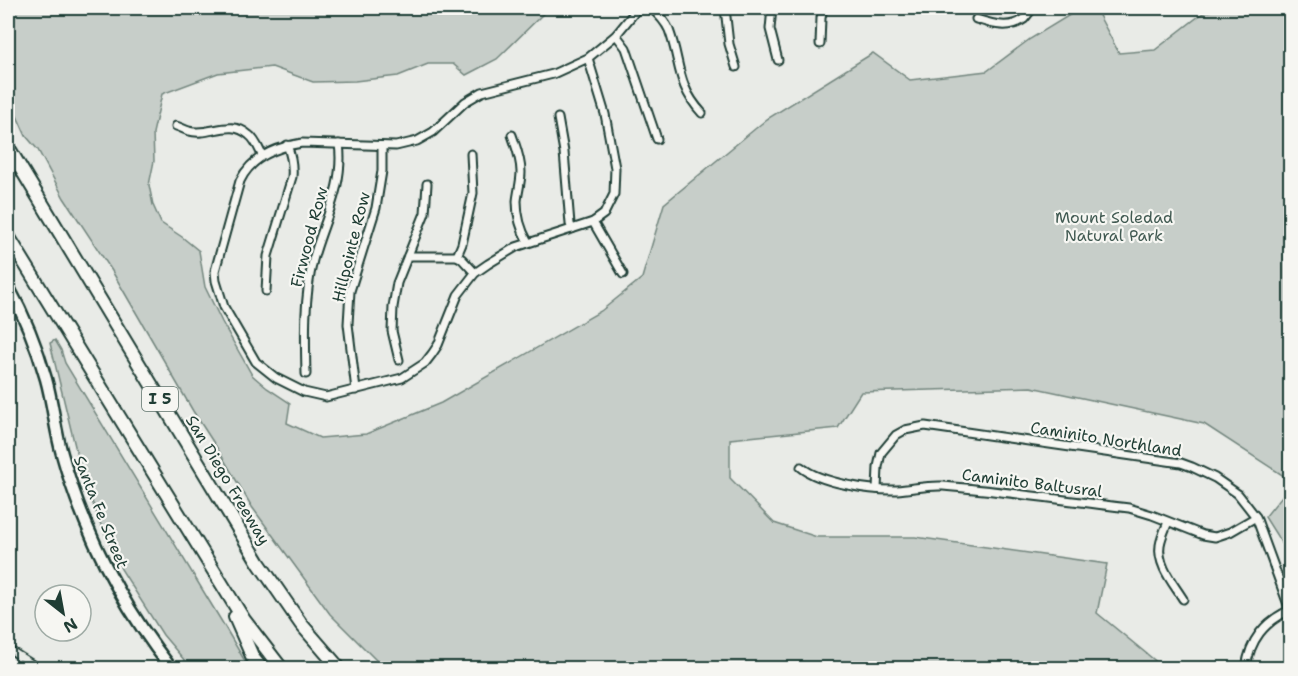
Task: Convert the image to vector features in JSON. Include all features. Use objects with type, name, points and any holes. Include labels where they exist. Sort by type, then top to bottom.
[{"type":"highway","name":"San Diego Freeway","points":[[8,147],[259,563],[301,624],[339,669]]},
{"type":"highway","name":"I 5","points":[[8,236],[244,620],[281,669]]},
{"type":"highway","points":[[215,573],[261,669]]},
{"type":"highway","points":[[320,647],[346,669]]},
{"type":"street","points":[[588,58],[605,114],[615,168],[614,194],[604,214],[593,222],[516,247],[475,273],[458,294],[438,345],[425,363],[402,378],[326,397],[304,392],[276,378],[256,362],[224,308],[215,271],[240,180],[244,172],[262,155],[287,145],[302,143],[396,146],[417,141],[433,132],[465,102],[482,92],[553,74],[588,58],[616,35],[639,8]]},
{"type":"street","points":[[651,8],[661,17],[668,29],[684,87],[692,103],[702,113]]},
{"type":"street","points":[[725,8],[729,44],[736,67]]},
{"type":"street","points":[[772,8],[770,29],[778,60]]},
{"type":"street","points":[[820,44],[823,8]]},
{"type":"street","points":[[976,19],[999,26],[1015,23],[1024,19],[1033,8]]},
{"type":"street","points":[[616,35],[626,48],[657,139]]},
{"type":"street","points":[[558,118],[572,229]]},
{"type":"street","points":[[176,126],[190,132],[205,132],[227,127],[238,129],[250,135],[262,155]]},
{"type":"street","points":[[512,135],[521,174],[518,216],[528,242]]},
{"type":"street","name":"Firwood Row","points":[[306,374],[307,291],[314,258],[337,188],[339,144]]},
{"type":"street","points":[[266,291],[268,256],[292,177],[290,152],[287,145]]},
{"type":"street","name":"Hillpointe Row","points":[[356,390],[348,324],[351,291],[376,208],[382,171],[382,146]]},
{"type":"street","points":[[457,256],[462,244],[473,193],[471,154]]},
{"type":"street","points":[[399,360],[392,331],[393,307],[397,283],[425,213],[427,184]]},
{"type":"street","points":[[593,222],[623,274]]},
{"type":"street","points":[[408,256],[457,256],[475,273]]},
{"type":"street","name":"Santa Fe Street","points":[[8,286],[36,347],[46,380],[62,453],[87,525],[113,583],[145,634],[171,669]]},
{"type":"street","name":"Caminito Northland","points":[[877,489],[881,453],[896,435],[905,430],[925,426],[1192,466],[1238,494],[1256,517],[1290,610]]},
{"type":"street","name":"Caminito Baltusral","points":[[801,467],[809,473],[848,485],[877,489],[896,490],[940,486],[1129,508],[1203,535],[1215,537],[1230,532],[1256,517]]},
{"type":"street","points":[[1168,522],[1160,544],[1160,553],[1165,571],[1183,599]]},
{"type":"street","points":[[1246,669],[1257,635],[1273,620],[1290,610]]},
{"type":"green space","name":"Mount Soledad Natural Park","points":[[8,8],[549,8],[497,59],[466,75],[453,64],[428,64],[398,76],[355,81],[313,82],[272,67],[218,73],[162,94],[153,133],[154,161],[149,185],[153,205],[161,223],[199,251],[205,287],[222,322],[252,375],[290,403],[287,423],[320,438],[366,434],[441,403],[601,311],[642,278],[664,204],[767,119],[873,53],[910,80],[987,71],[1030,39],[1081,8],[1095,8],[1119,53],[1155,50],[1203,13],[1219,8],[1275,8],[1290,17],[1290,480],[1204,424],[1031,387],[861,392],[838,428],[730,439],[730,478],[774,523],[817,537],[915,537],[1107,564],[1097,613],[1164,668],[384,668],[330,614],[252,507],[112,271],[64,198],[38,150],[26,136],[8,96]]},
{"type":"green space","points":[[55,340],[65,363],[249,668],[191,668],[163,635],[121,569],[82,475],[50,343]]},
{"type":"green space","points":[[1290,486],[1290,552],[1287,552],[1265,517]]},
{"type":"tram line","points":[[8,644],[46,668]]},
{"type":"railway","points":[[8,653],[30,668]]}]
